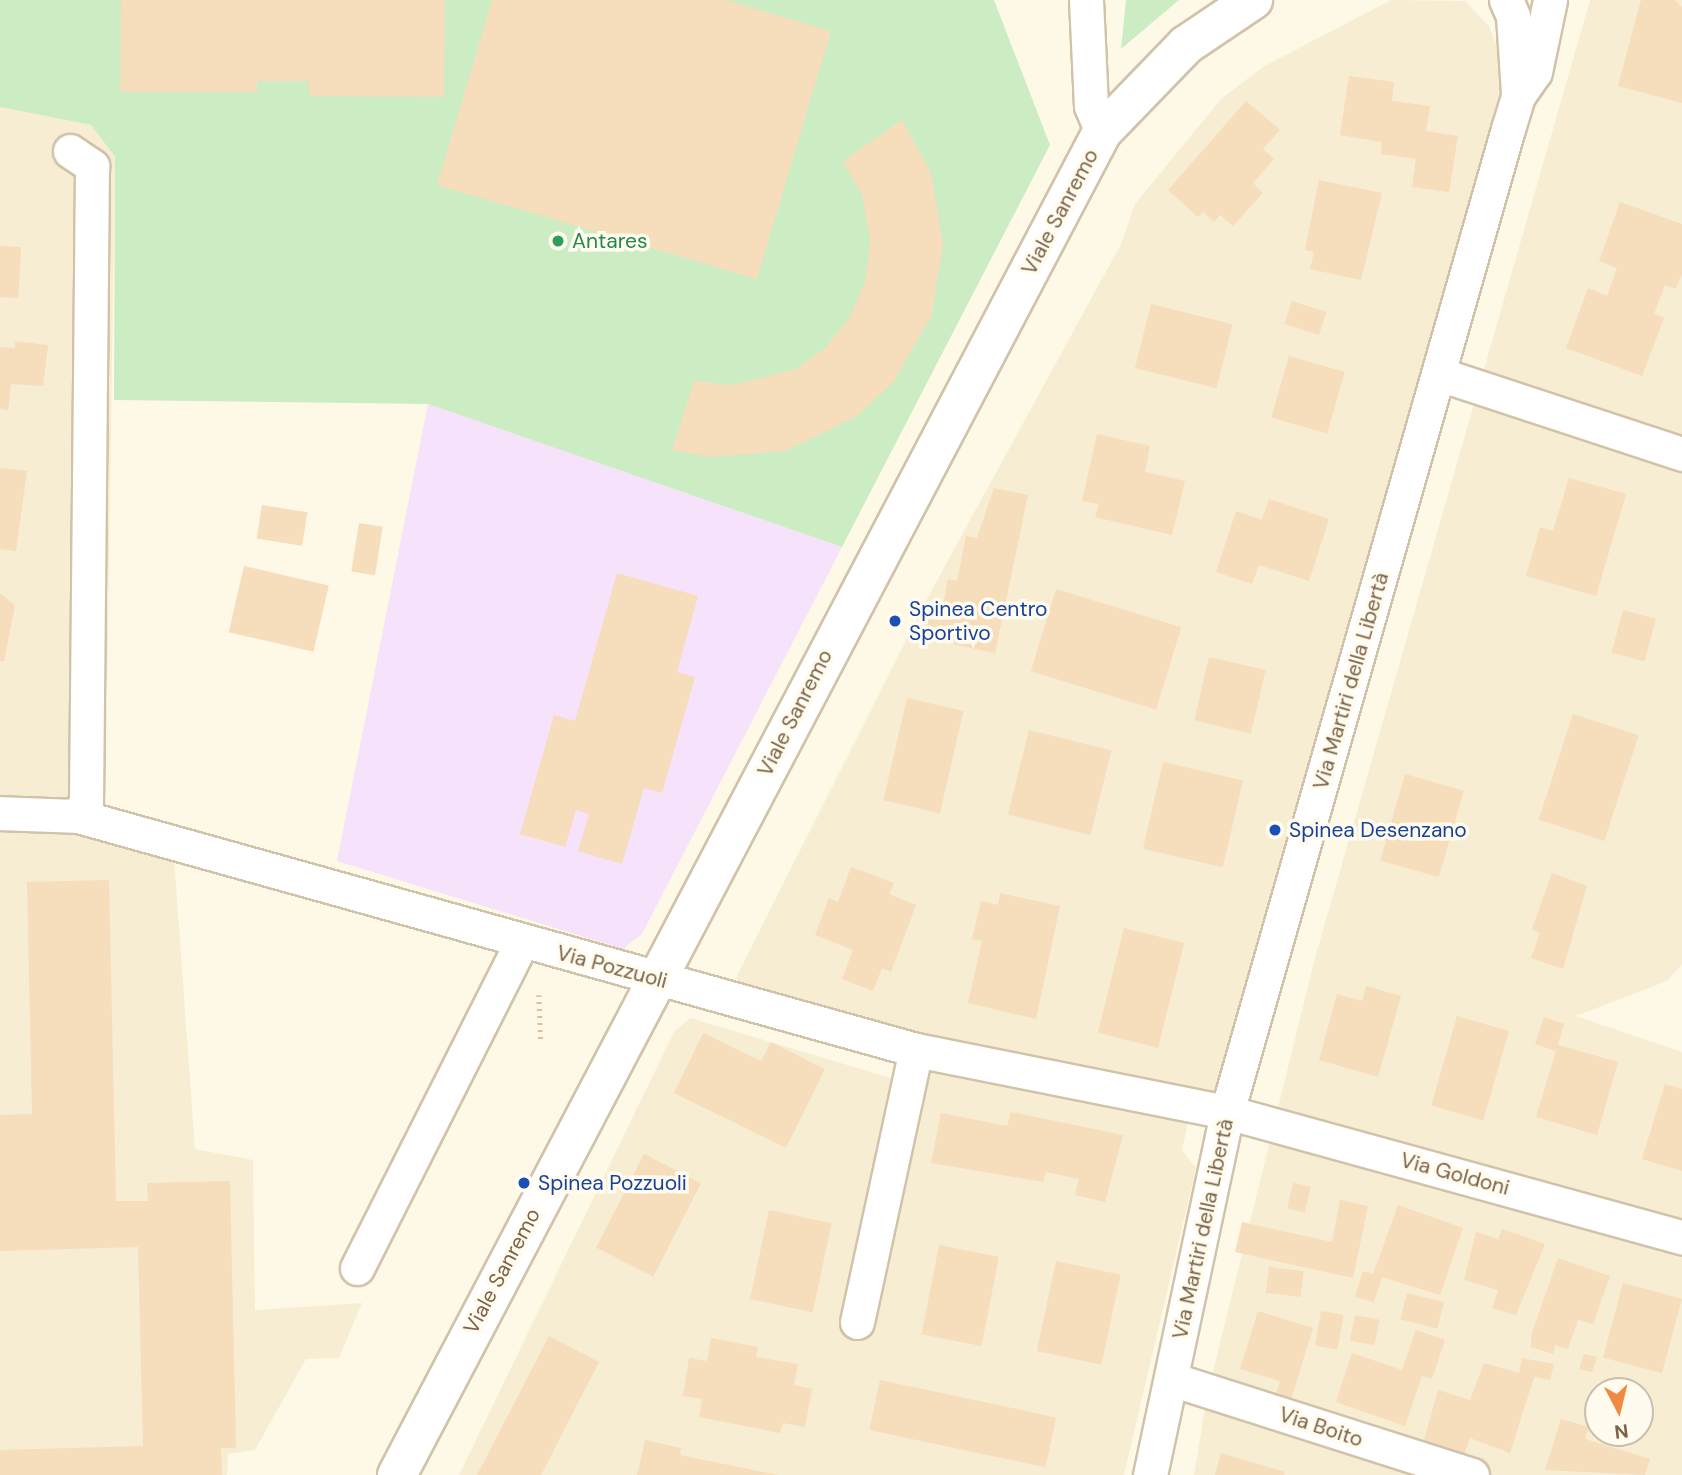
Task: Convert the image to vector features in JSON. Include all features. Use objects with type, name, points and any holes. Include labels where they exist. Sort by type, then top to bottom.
[{"type":"street","points":[[1086,0],[1091,106],[1102,132]]},
{"type":"street","name":"Viale Sanremo","points":[[397,1475],[1102,132],[1185,45],[1253,0]]},
{"type":"street","name":"Via Martiri della Libertà","points":[[1506,0],[1513,16],[1518,96]]},
{"type":"street","name":"Via Martiri della Libertà","points":[[1150,1475],[1227,1112],[1518,96],[1535,72],[1550,0]]},
{"type":"street","points":[[70,151],[92,166],[86,801],[78,816]]},
{"type":"street","points":[[1438,374],[1682,454]]},
{"type":"street","name":"Via Pozzuoli","points":[[0,813],[78,816],[916,1050],[1227,1112]]},
{"type":"street","points":[[357,1268],[522,942]]},
{"type":"street","points":[[857,1322],[916,1050]]},
{"type":"street","name":"Via Goldoni","points":[[1227,1112],[1682,1237]]},
{"type":"street","name":"Via Boito","points":[[1171,1379],[1472,1475]]},
{"type":"path","points":[[538,995],[541,1042]]},
{"type":"shaded area","points":[[1391,0],[1465,1],[1489,26],[1506,71],[1252,958],[1214,1119],[1190,1114],[1182,1150],[1196,1168],[1124,1475],[459,1475],[674,1032],[690,1018],[901,1081],[915,1047],[744,994],[736,978],[922,608],[1121,244],[1135,204],[1221,99],[1263,67]]},
{"type":"shaded area","points":[[1590,0],[1682,0],[1682,965],[1667,981],[1576,1016],[1682,1052],[1682,1475],[1194,1475],[1207,1396],[1315,958]]},
{"type":"shaded area","points":[[0,107],[91,125],[115,157],[105,835],[174,858],[195,1149],[253,1160],[255,1310],[362,1303],[339,1358],[306,1359],[255,1450],[228,1454],[227,1475],[0,1475]]},
{"type":"shaded area","points":[[428,404],[842,547],[642,934],[623,949],[337,861]]},
{"type":"green space","name":"Antares","points":[[0,0],[994,0],[1050,145],[842,547],[428,404],[114,400],[115,157],[91,125],[0,107]]},
{"type":"green space","points":[[1126,0],[1179,0],[1121,49]]},
{"type":"building","points":[[121,0],[445,0],[444,97],[309,96],[309,81],[257,81],[257,92],[120,92]]},
{"type":"building","points":[[492,0],[725,0],[831,31],[757,279],[437,185]]},
{"type":"building","points":[[1641,0],[1675,0],[1682,7],[1682,103],[1618,86]]},
{"type":"building","points":[[1349,76],[1394,82],[1392,101],[1430,106],[1426,131],[1458,136],[1449,192],[1412,187],[1416,159],[1381,154],[1382,142],[1340,135]]},
{"type":"building","points":[[1246,101],[1280,130],[1263,149],[1274,159],[1253,183],[1263,193],[1233,226],[1220,215],[1214,222],[1203,212],[1198,217],[1168,190]]},
{"type":"building","points":[[902,120],[931,173],[943,244],[932,314],[894,381],[857,416],[785,451],[711,457],[672,450],[694,381],[733,385],[796,369],[825,348],[850,317],[866,279],[870,239],[862,196],[843,161]]},
{"type":"building","points":[[1319,180],[1382,193],[1361,280],[1310,269],[1314,252],[1305,250]]},
{"type":"building","points":[[1620,202],[1682,224],[1682,274],[1676,289],[1665,285],[1654,314],[1664,318],[1642,376],[1566,348],[1588,288],[1607,296],[1617,268],[1599,261]]},
{"type":"building","points":[[0,246],[21,247],[18,298],[0,297]]},
{"type":"building","points":[[1292,301],[1326,312],[1319,335],[1285,324]]},
{"type":"building","points":[[1151,304],[1233,324],[1217,388],[1135,368]]},
{"type":"building","points":[[15,341],[48,345],[43,386],[11,384],[8,410],[0,409],[0,347],[15,348]]},
{"type":"building","points":[[1289,356],[1345,372],[1327,434],[1271,418]]},
{"type":"building","points":[[1097,434],[1150,446],[1145,472],[1185,481],[1172,535],[1095,517],[1099,504],[1082,501]]},
{"type":"building","points":[[0,468],[27,471],[16,551],[0,549]]},
{"type":"building","points":[[1569,478],[1626,494],[1596,596],[1526,576],[1540,527],[1553,531]]},
{"type":"building","points":[[994,488],[1028,495],[995,653],[922,638],[930,602],[943,605],[948,579],[957,581],[966,536],[977,538]]},
{"type":"building","points":[[1269,499],[1329,519],[1309,581],[1259,565],[1252,584],[1216,572],[1236,511],[1262,520]]},
{"type":"building","points":[[262,505],[307,512],[302,546],[257,539]]},
{"type":"building","points":[[359,523],[383,527],[375,575],[351,571]]},
{"type":"building","points":[[244,566],[329,586],[313,652],[229,632]]},
{"type":"building","points":[[617,573],[698,596],[677,672],[695,677],[662,793],[644,788],[622,864],[578,851],[589,814],[576,810],[565,847],[520,834],[554,715],[575,721]]},
{"type":"building","points":[[1056,589],[1181,627],[1156,710],[1031,671]]},
{"type":"building","points":[[0,593],[15,606],[4,661],[0,661]]},
{"type":"building","points":[[1623,610],[1656,619],[1644,661],[1612,653]]},
{"type":"building","points":[[1209,657],[1266,670],[1251,733],[1194,720]]},
{"type":"building","points":[[907,698],[964,711],[940,813],[883,800]]},
{"type":"building","points":[[1573,714],[1639,735],[1604,841],[1539,820]]},
{"type":"building","points":[[1029,730],[1111,751],[1090,835],[1008,814]]},
{"type":"building","points":[[1163,762],[1243,780],[1223,867],[1143,849]]},
{"type":"building","points":[[1405,774],[1464,791],[1439,877],[1380,861]]},
{"type":"building","points":[[851,867],[894,883],[889,894],[916,905],[891,972],[882,968],[873,991],[842,979],[853,950],[815,935],[829,898],[838,902]]},
{"type":"building","points":[[1552,873],[1587,886],[1563,969],[1531,958],[1540,933],[1532,929]]},
{"type":"building","points":[[109,880],[116,1201],[148,1201],[147,1183],[230,1181],[236,1448],[221,1448],[222,1475],[0,1475],[0,1450],[143,1446],[138,1247],[0,1251],[0,1115],[32,1114],[27,882]]},
{"type":"building","points":[[1000,893],[1060,906],[1036,1019],[968,1003],[982,941],[972,939],[981,901],[998,905]]},
{"type":"building","points":[[1124,928],[1184,943],[1158,1048],[1098,1033]]},
{"type":"building","points":[[1366,986],[1401,996],[1378,1077],[1319,1060],[1337,994],[1362,1001]]},
{"type":"building","points":[[1457,1016],[1509,1031],[1483,1120],[1431,1105]]},
{"type":"building","points":[[1544,1017],[1564,1024],[1558,1045],[1618,1062],[1597,1135],[1536,1117],[1556,1051],[1535,1044]]},
{"type":"building","points":[[703,1033],[761,1061],[771,1042],[825,1069],[786,1148],[674,1093]]},
{"type":"building","points":[[1665,1084],[1682,1089],[1682,1171],[1642,1159]]},
{"type":"building","points":[[1011,1112],[1123,1135],[1105,1202],[1075,1195],[1079,1179],[1046,1172],[1043,1182],[931,1163],[941,1113],[1007,1126]]},
{"type":"building","points":[[644,1154],[701,1183],[653,1277],[596,1248]]},
{"type":"building","points":[[1293,1183],[1311,1187],[1305,1212],[1287,1208]]},
{"type":"building","points":[[1340,1200],[1368,1206],[1353,1278],[1235,1252],[1242,1222],[1332,1242]]},
{"type":"building","points":[[1398,1205],[1463,1228],[1440,1295],[1382,1277],[1374,1302],[1355,1297],[1363,1271],[1373,1274]]},
{"type":"building","points":[[769,1210],[832,1223],[813,1312],[750,1299]]},
{"type":"building","points":[[1502,1229],[1545,1244],[1516,1315],[1492,1308],[1498,1290],[1464,1280],[1476,1232],[1498,1239]]},
{"type":"building","points":[[939,1245],[999,1257],[982,1346],[922,1334]]},
{"type":"building","points":[[1558,1258],[1610,1276],[1593,1324],[1578,1320],[1568,1349],[1555,1345],[1553,1354],[1531,1347],[1531,1336]]},
{"type":"building","points":[[1056,1261],[1121,1275],[1101,1365],[1037,1351]]},
{"type":"building","points":[[1269,1267],[1304,1271],[1301,1297],[1266,1293]]},
{"type":"building","points":[[1623,1283],[1682,1299],[1662,1373],[1603,1357]]},
{"type":"building","points":[[1407,1293],[1444,1302],[1437,1328],[1400,1319]]},
{"type":"building","points":[[1258,1311],[1313,1328],[1290,1403],[1275,1398],[1280,1381],[1240,1369]]},
{"type":"building","points":[[1321,1311],[1344,1315],[1338,1349],[1315,1345]]},
{"type":"building","points":[[1355,1315],[1380,1320],[1375,1345],[1350,1341]]},
{"type":"building","points":[[1416,1330],[1445,1340],[1432,1379],[1422,1376],[1405,1426],[1336,1402],[1352,1353],[1402,1370]]},
{"type":"building","points":[[549,1336],[599,1362],[541,1475],[477,1475]]},
{"type":"building","points":[[711,1338],[758,1347],[756,1357],[798,1364],[794,1385],[812,1389],[805,1427],[783,1423],[780,1433],[699,1417],[702,1399],[683,1396],[689,1358],[707,1361]]},
{"type":"building","points":[[1584,1354],[1597,1357],[1592,1372],[1579,1369]]},
{"type":"building","points":[[1522,1358],[1554,1364],[1550,1380],[1534,1377],[1510,1453],[1470,1438],[1462,1460],[1422,1447],[1438,1390],[1470,1400],[1484,1363],[1519,1373]]},
{"type":"building","points":[[880,1380],[1056,1417],[1045,1467],[869,1430]]},
{"type":"building","points":[[1561,1419],[1584,1426],[1584,1447],[1611,1447],[1650,1459],[1645,1475],[1545,1470]]},
{"type":"building","points":[[645,1440],[681,1448],[680,1455],[778,1475],[637,1475]]},
{"type":"building","points":[[1221,1453],[1285,1472],[1284,1475],[1215,1475]]},
{"type":"place","name":"Antares","points":[[558,241]]},
{"type":"place","name":"Spinea Centro Sportivo","points":[[895,621]]},
{"type":"place","name":"Spinea Desenzano","points":[[1275,830]]},
{"type":"place","name":"Spinea Pozzuoli","points":[[524,1183]]}]
